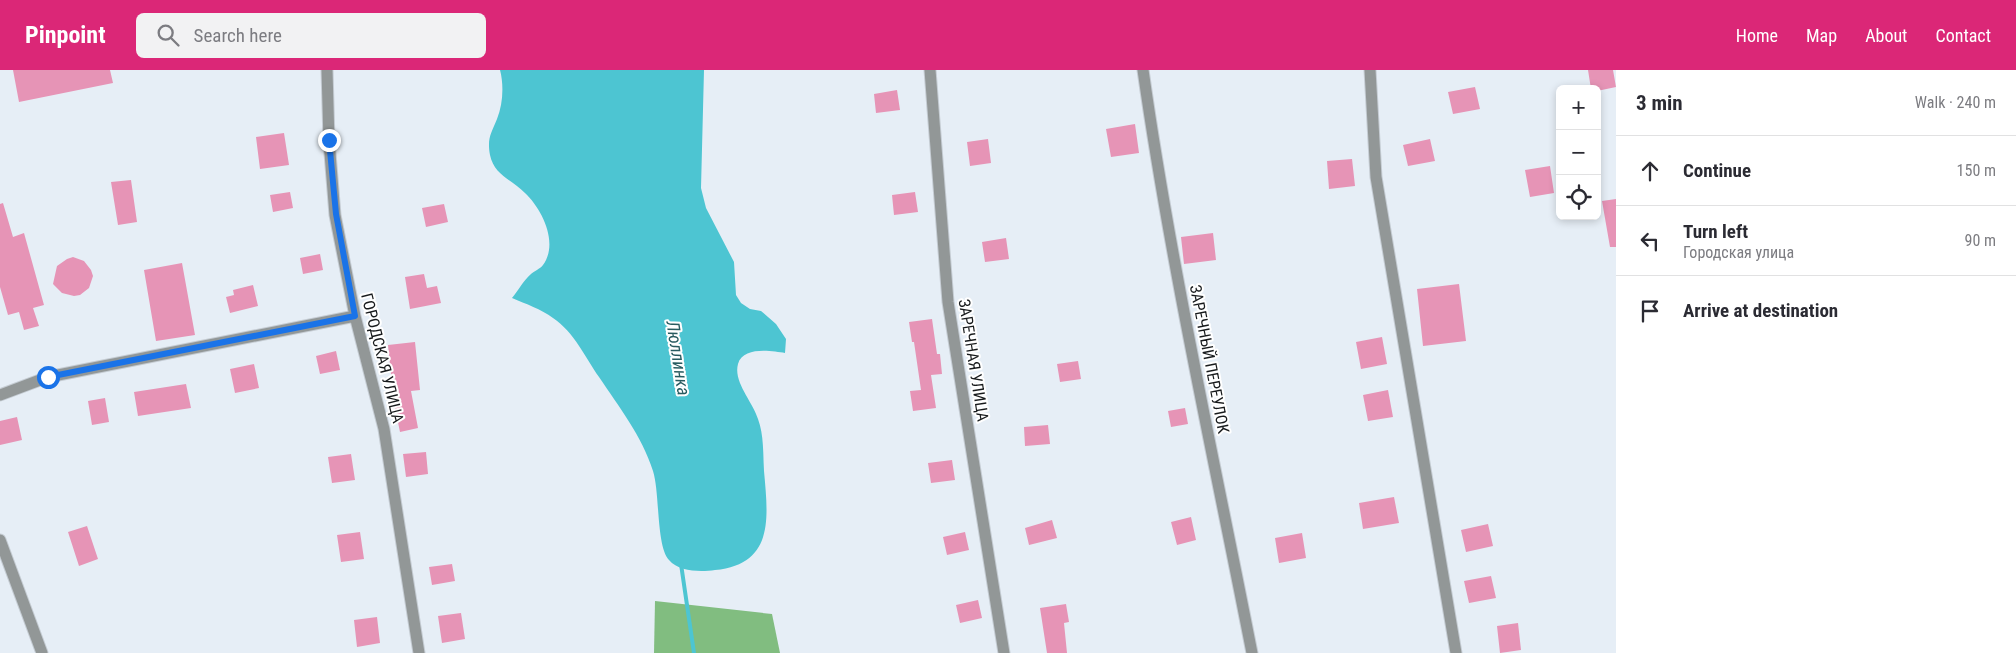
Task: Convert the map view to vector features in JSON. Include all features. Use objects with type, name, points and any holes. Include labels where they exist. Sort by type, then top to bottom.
[{"type":"street","name":"ГОРОДСКАЯ УЛИЦА","points":[[328,70],[329,140],[336,214],[355,316],[384,429],[419,653]]},
{"type":"street","points":[[329,84],[337,70]]},
{"type":"street","name":"ЗАРЕЧНАЯ УЛИЦА","points":[[930,70],[948,302],[1004,653]]},
{"type":"street","name":"ЗАРЕЧНЫЙ ПЕРЕУЛОК","points":[[1143,70],[1152,134],[1180,290],[1252,653]]},
{"type":"street","points":[[1370,70],[1376,177],[1456,653]]},
{"type":"street","points":[[0,395],[48,377],[355,316]]},
{"type":"street","points":[[0,540],[42,653]]},
{"type":"green space","points":[[655,601],[772,614],[780,653],[654,653]]},
{"type":"water","points":[[500,70],[704,70],[701,188],[706,208],[734,262],[736,295],[741,303],[750,309],[761,311],[776,324],[786,339],[785,353],[752,352],[741,358],[738,364],[738,378],[756,412],[760,425],[763,445],[766,521],[764,536],[758,548],[749,558],[734,566],[697,571],[678,567],[669,560],[662,543],[653,471],[643,446],[629,422],[579,345],[567,330],[544,312],[512,298],[528,277],[543,265],[548,256],[549,237],[542,217],[531,200],[499,172],[492,162],[489,144],[490,136],[502,101]]},
{"type":"building","points":[[13,70],[110,70],[113,83],[19,102]]},
{"type":"building","points":[[1588,70],[1613,70],[1616,87],[1601,90],[1601,85],[1590,85]]},
{"type":"building","points":[[1475,87],[1480,109],[1453,114],[1448,92]]},
{"type":"building","points":[[897,90],[900,110],[876,113],[874,94]]},
{"type":"building","points":[[1135,124],[1139,153],[1111,157],[1106,129]]},
{"type":"building","points":[[284,133],[289,165],[260,169],[256,137]]},
{"type":"building","points":[[988,139],[991,163],[970,166],[967,142]]},
{"type":"building","points":[[1430,139],[1435,161],[1408,166],[1403,145]]},
{"type":"building","points":[[1352,159],[1355,186],[1329,189],[1327,161]]},
{"type":"building","points":[[1550,166],[1554,193],[1530,197],[1525,170]]},
{"type":"building","points":[[131,180],[137,222],[118,225],[111,182]]},
{"type":"building","points":[[290,192],[293,208],[273,212],[270,195]]},
{"type":"building","points":[[915,192],[918,212],[894,215],[892,195]]},
{"type":"building","points":[[1616,199],[1616,247],[1610,247],[1602,201]]},
{"type":"building","points":[[3,203],[13,237],[24,233],[44,305],[33,308],[39,326],[24,330],[19,312],[8,315],[0,287],[0,204]]},
{"type":"building","points":[[444,204],[448,222],[426,227],[422,208]]},
{"type":"building","points":[[1213,233],[1216,260],[1184,264],[1181,237]]},
{"type":"building","points":[[1006,238],[1009,259],[985,262],[982,242]]},
{"type":"building","points":[[320,254],[323,270],[303,274],[300,258]]},
{"type":"building","points":[[73,257],[84,261],[93,276],[89,288],[80,295],[74,296],[62,293],[53,284],[57,266]]},
{"type":"building","points":[[182,263],[195,335],[156,341],[144,270]]},
{"type":"building","points":[[424,274],[427,288],[437,286],[441,303],[410,309],[405,277]]},
{"type":"building","points":[[1459,284],[1466,341],[1423,346],[1417,289]]},
{"type":"building","points":[[253,285],[258,306],[230,313],[226,297],[234,295],[233,290]]},
{"type":"building","points":[[932,319],[937,354],[940,354],[942,374],[931,375],[936,408],[913,411],[910,391],[921,390],[909,322]]},
{"type":"building","points":[[1382,337],[1387,364],[1361,369],[1356,342]]},
{"type":"building","points":[[415,342],[420,390],[411,391],[418,428],[400,432],[394,403],[388,345]]},
{"type":"building","points":[[336,351],[340,370],[320,374],[316,356]]},
{"type":"building","points":[[1078,361],[1081,379],[1060,382],[1057,364]]},
{"type":"building","points":[[254,364],[259,388],[235,393],[230,369]]},
{"type":"building","points":[[186,384],[191,408],[138,416],[134,392]]},
{"type":"building","points":[[1388,390],[1393,417],[1368,421],[1363,395]]},
{"type":"building","points":[[105,398],[109,422],[92,425],[88,401]]},
{"type":"building","points":[[1185,408],[1188,424],[1171,427],[1168,411]]},
{"type":"building","points":[[17,417],[22,440],[0,445],[0,421]]},
{"type":"building","points":[[1048,425],[1050,444],[1025,446],[1024,427]]},
{"type":"building","points":[[426,452],[428,474],[406,477],[403,454]]},
{"type":"building","points":[[351,454],[355,480],[332,483],[328,457]]},
{"type":"building","points":[[952,460],[955,480],[931,483],[928,463]]},
{"type":"building","points":[[1394,497],[1399,523],[1363,529],[1359,503]]},
{"type":"building","points":[[1191,517],[1196,540],[1177,545],[1171,522]]},
{"type":"building","points":[[1052,520],[1057,538],[1029,545],[1025,528]]},
{"type":"building","points":[[1488,524],[1493,546],[1466,552],[1461,530]]},
{"type":"building","points":[[87,526],[98,559],[79,566],[68,532]]},
{"type":"building","points":[[360,532],[364,559],[341,562],[337,535]]},
{"type":"building","points":[[965,532],[969,550],[947,555],[943,537]]},
{"type":"building","points":[[1302,533],[1306,558],[1279,563],[1275,538]]},
{"type":"building","points":[[452,564],[455,581],[432,585],[429,567]]},
{"type":"building","points":[[1491,576],[1496,598],[1469,603],[1464,581]]},
{"type":"building","points":[[978,600],[982,618],[960,623],[956,605]]},
{"type":"building","points":[[1066,604],[1069,622],[1064,623],[1067,653],[1047,653],[1040,608]]},
{"type":"building","points":[[461,613],[465,639],[442,643],[438,616]]},
{"type":"building","points":[[377,617],[380,643],[357,647],[354,620]]},
{"type":"building","points":[[1518,623],[1521,650],[1500,653],[1497,626]]},
{"type":"waterway","name":"Люллинка","points":[[681,564],[694,653]]},
{"type":"route","points":[[48,377],[355,316],[336,214],[329,140]]}]
